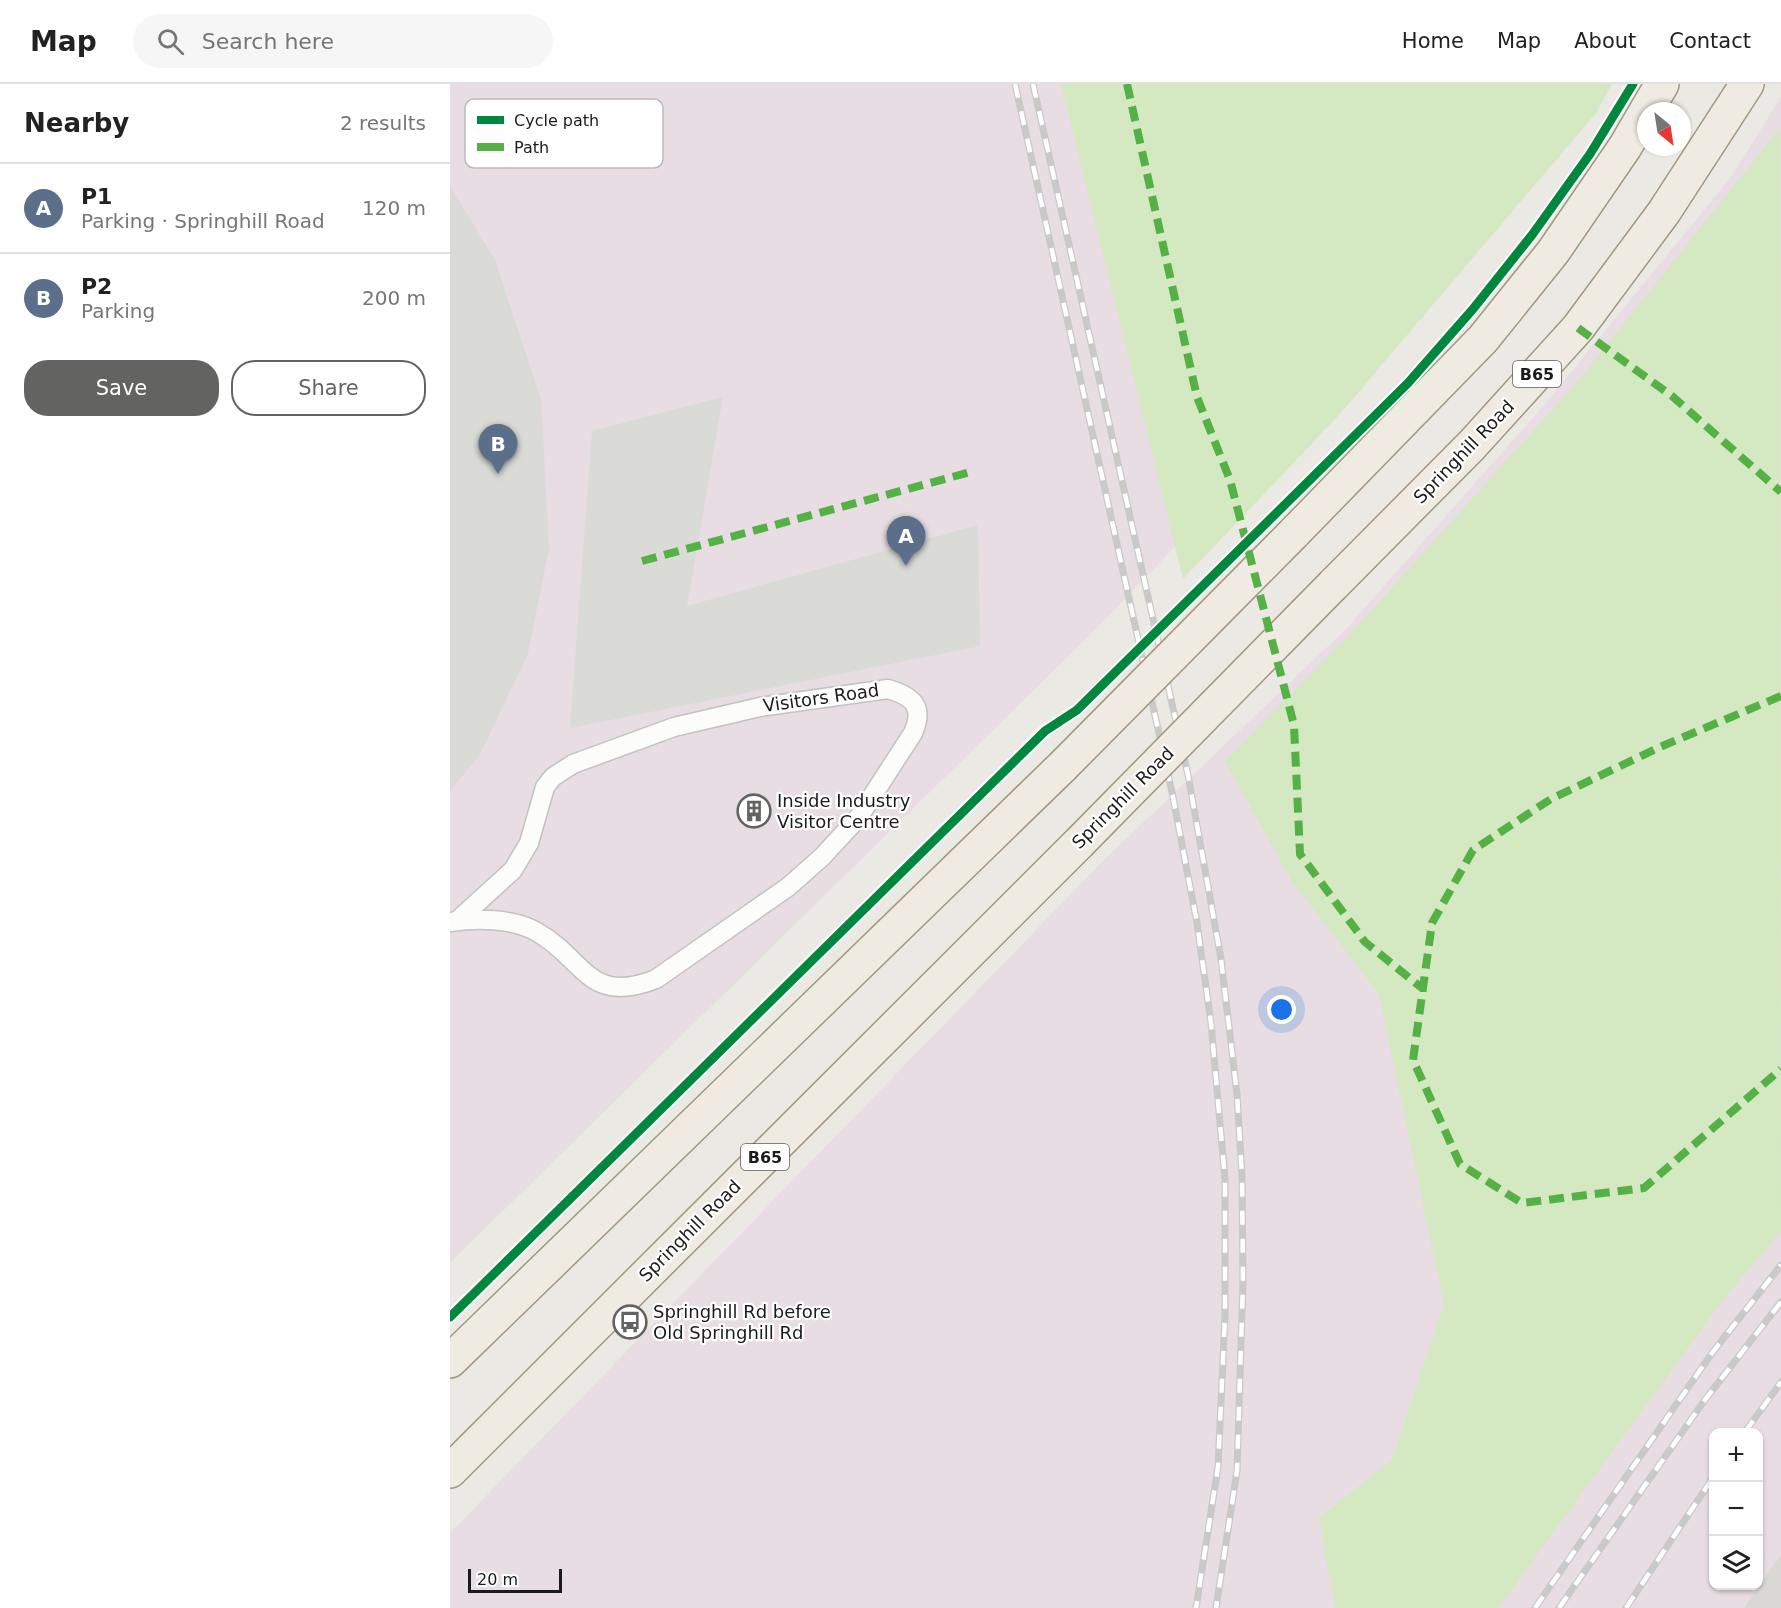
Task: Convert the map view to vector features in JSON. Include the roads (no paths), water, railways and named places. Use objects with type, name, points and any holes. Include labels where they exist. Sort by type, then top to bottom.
[{"type":"main road","name":"Springhill Road","points":[[450,1471],[1079,843],[1472,445],[1578,328],[1713,140],[1747,84]]},
{"type":"main road","points":[[450,1361],[1063,766],[1483,339],[1553,252],[1625,147],[1652,101]]},
{"type":"lane","name":"Visitors Road","points":[[888,688],[903,693],[915,705],[918,718],[914,733],[844,835],[788,887],[656,979],[634,987],[606,986],[588,975],[534,930],[511,923],[453,922],[513,870],[529,843],[545,787],[553,777],[573,764],[675,727],[760,707],[888,688]]},
{"type":"railway","points":[[1015,84],[1172,792],[1197,923],[1211,1023],[1225,1179],[1225,1316],[1218,1467],[1196,1608]]},
{"type":"railway","points":[[1033,84],[1188,775],[1221,959],[1237,1094],[1242,1176],[1243,1282],[1237,1471],[1216,1608]]},
{"type":"railway","points":[[1535,1608],[1712,1353],[1781,1265]]},
{"type":"railway","points":[[1559,1608],[1704,1401],[1781,1302]]},
{"type":"railway","points":[[1748,1428],[1781,1382]]},
{"type":"railway","points":[[1626,1608],[1710,1482]]},
{"type":"place","name":"P2","points":[[498,474]]},
{"type":"place","name":"P1","points":[[906,566]]},
{"type":"place","name":"Inside Industry Visitor Centre","points":[[754,811]]},
{"type":"place","name":"Springhill Rd before Old Springhill Rd","points":[[630,1322]]}]
